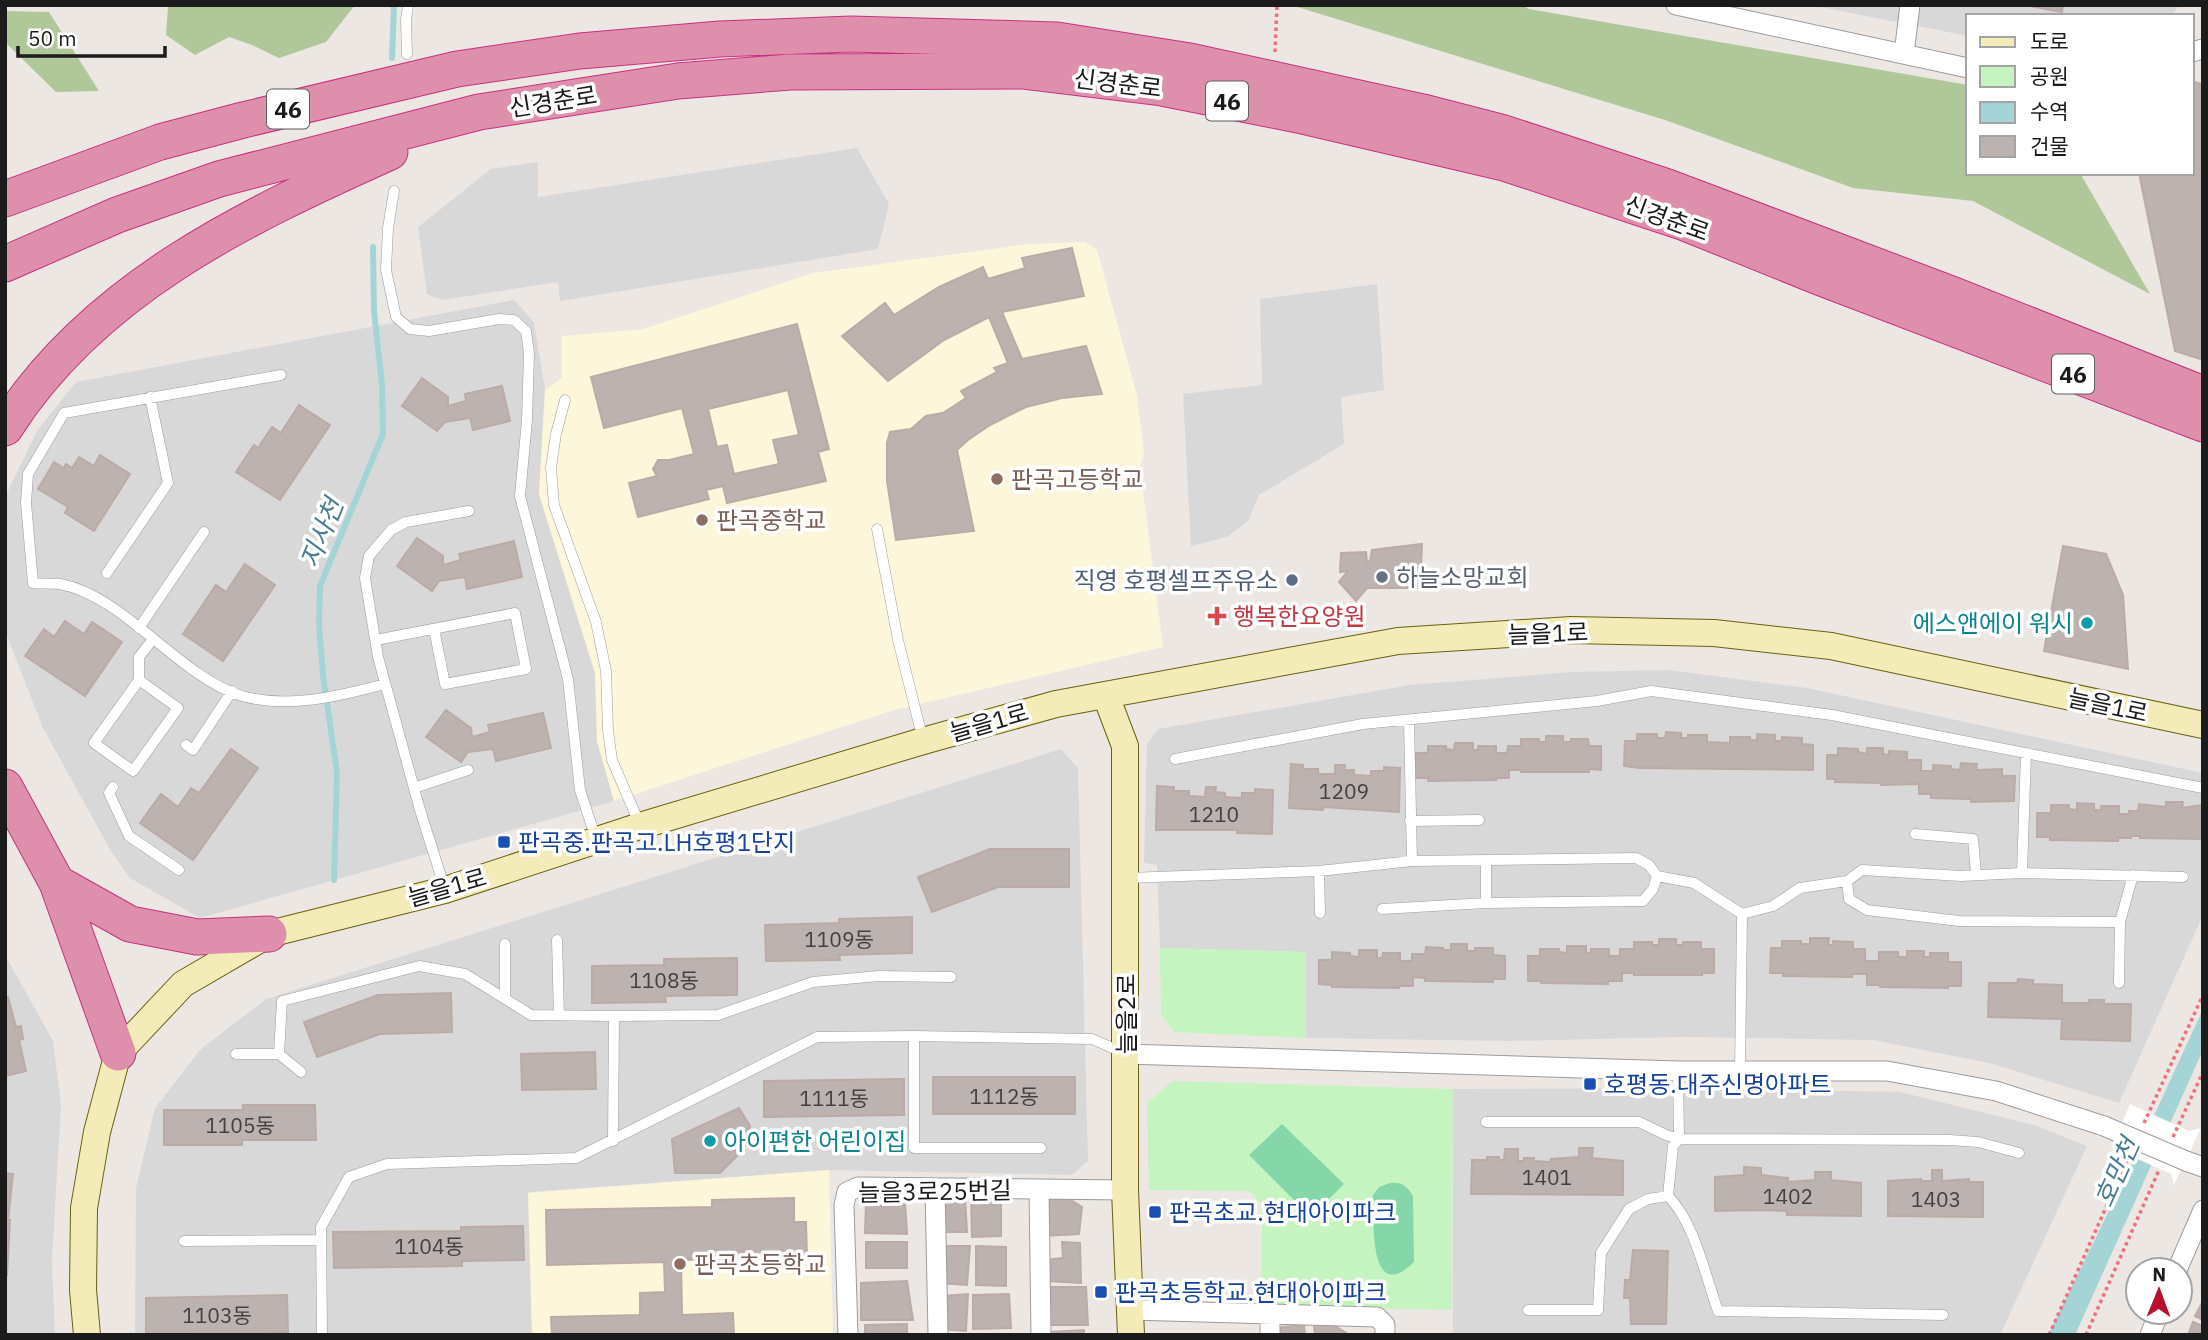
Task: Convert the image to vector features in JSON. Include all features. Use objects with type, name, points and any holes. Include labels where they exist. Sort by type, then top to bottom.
[{"type":"highway","name":"신경춘로","points":[[5,200],[160,142],[457,69],[580,51],[720,39],[851,34],[1057,40],[1190,61],[1423,112],[1504,133],[1665,186],[2203,424]]},
{"type":"highway","name":"신경춘로","points":[[5,264],[117,215],[219,179],[479,112],[678,81],[790,72],[1022,71],[1163,88],[1311,118],[1504,163],[2203,394]]},
{"type":"highway","name":"46","points":[[5,428],[49,369],[81,338],[165,268],[202,244],[268,208],[479,112]]},
{"type":"highway","points":[[5,762],[22,817]]},
{"type":"highway","points":[[5,787],[57,883],[118,1053]]},
{"type":"highway","points":[[57,883],[130,924],[197,937],[269,934]]},
{"type":"street","points":[[1676,5],[1752,13],[1904,54],[1966,68]]},
{"type":"street","points":[[1904,54],[1910,5]]},
{"type":"street","name":"늘을1로","points":[[87,1335],[83,1290],[84,1208],[97,1132],[118,1053],[184,984],[269,934],[445,890],[640,826],[923,741],[1056,704],[1398,641],[1571,631],[1714,633],[1830,646],[2203,725]]},
{"type":"street","name":"늘을2로","points":[[1106,696],[1125,746],[1125,1190],[1131,1322]]},
{"type":"street","points":[[1125,1054],[1678,1071],[1887,1071],[1996,1091],[2104,1126],[2194,1164]]},
{"type":"street","name":"늘을3로25번길","points":[[848,1335],[844,1205],[847,1192],[858,1187],[1125,1190]]},
{"type":"street","points":[[935,1188],[938,1335]]},
{"type":"street","points":[[1039,1189],[1041,1335]]},
{"type":"street","points":[[2183,1256],[2203,1210]]},
{"type":"street","points":[[1131,1322],[1270,1314],[1377,1317],[1385,1325],[1385,1335]]},
{"type":"street","points":[[1270,1314],[1270,1335]]},
{"type":"lane","points":[[407,54],[408,5]]},
{"type":"lane","points":[[394,191],[388,228],[386,270],[396,317],[410,329],[429,331],[499,318],[514,320],[526,331],[529,353],[520,496],[569,679],[580,790],[596,840]]},
{"type":"lane","points":[[281,375],[64,413],[28,474],[26,503],[33,583],[60,584],[87,593],[204,677],[241,695],[273,702],[294,702],[386,684]]},
{"type":"lane","points":[[107,573],[167,483],[150,397]]},
{"type":"lane","points":[[565,400],[551,467],[554,505],[596,622],[606,671],[612,760],[640,826]]},
{"type":"lane","points":[[445,890],[386,684],[365,578],[369,556],[391,530],[406,522],[469,511]]},
{"type":"lane","points":[[877,529],[898,640],[923,741]]},
{"type":"lane","points":[[139,628],[204,532]]},
{"type":"lane","points":[[376,640],[515,613],[526,669],[445,684],[434,629]]},
{"type":"lane","points":[[139,680],[178,708],[133,771],[94,743],[139,680],[139,657],[153,639]]},
{"type":"lane","points":[[186,745],[193,750],[232,691]]},
{"type":"lane","points":[[1175,759],[1363,724],[1597,701],[1651,691],[1832,715],[2203,788]]},
{"type":"lane","points":[[1409,720],[1412,861]]},
{"type":"lane","points":[[2022,873],[2026,753]]},
{"type":"lane","points":[[414,788],[468,770]]},
{"type":"lane","points":[[113,787],[109,793],[129,836],[179,870]]},
{"type":"lane","points":[[1410,821],[1479,820]]},
{"type":"lane","points":[[1915,834],[1973,839],[1976,874]]},
{"type":"lane","points":[[1126,878],[1319,871],[1412,861],[1636,858],[1649,865],[1657,876],[1694,883],[1742,914],[1773,906],[1800,888],[1847,881],[1862,870],[1961,876],[2022,873],[2183,877]]},
{"type":"lane","points":[[1486,860],[1486,903]]},
{"type":"lane","points":[[1319,871],[1320,914]]},
{"type":"lane","points":[[2119,983],[2120,922],[2133,875]]},
{"type":"lane","points":[[1381,909],[1486,903],[1643,901],[1653,889],[1657,876]]},
{"type":"lane","points":[[1847,881],[1849,899],[1867,910],[1959,921],[2120,922]]},
{"type":"lane","points":[[1740,1070],[1742,914]]},
{"type":"lane","points":[[557,940],[559,1015]]},
{"type":"lane","points":[[505,944],[505,999]]},
{"type":"lane","points":[[279,1054],[282,1001],[419,966],[465,974],[531,1015],[718,1015],[813,982],[879,976],[951,977]]},
{"type":"lane","points":[[613,1141],[614,1016]]},
{"type":"lane","points":[[914,1036],[914,1148],[1041,1148]]},
{"type":"lane","points":[[322,1335],[321,1227],[349,1177],[362,1172],[387,1164],[576,1158],[817,1037],[1092,1039],[1125,1054]]},
{"type":"lane","points":[[236,1054],[279,1054],[301,1072]]},
{"type":"lane","points":[[1678,1071],[1679,1139],[1673,1146],[1668,1196],[1686,1222],[1718,1311],[1942,1315]]},
{"type":"lane","points":[[1486,1122],[1639,1122],[1679,1139],[1950,1140],[1978,1142],[2019,1153]]},
{"type":"lane","points":[[1528,1310],[1598,1310],[1601,1253],[1629,1209],[1648,1199],[1668,1196]]},
{"type":"lane","points":[[184,1241],[321,1240]]},
{"type":"path","points":[[1276,80],[1277,5]]},
{"type":"path","points":[[2140,1132],[2203,995]]},
{"type":"path","points":[[2169,1145],[2203,1072]]},
{"type":"path","points":[[2049,1335],[2134,1144]]},
{"type":"path","points":[[2086,1335],[2164,1158]]},
{"type":"shaded area","points":[[1810,5],[2180,5],[2172,14],[1966,14],[1966,36]]},
{"type":"shaded area","points":[[857,148],[889,204],[878,249],[560,301],[558,282],[442,300],[427,294],[418,227],[491,169],[538,162],[538,197]]},
{"type":"shaded area","points":[[1085,242],[1097,250],[1137,395],[1144,452],[1140,467],[1163,647],[894,710],[614,801],[597,741],[595,673],[539,494],[545,390],[562,378],[562,336],[643,329],[813,273],[1029,244]]},
{"type":"shaded area","points":[[1377,284],[1384,390],[1341,397],[1344,444],[1259,495],[1248,521],[1227,537],[1191,546],[1183,394],[1262,385],[1260,299]]},
{"type":"shaded area","points":[[514,300],[534,322],[545,390],[539,494],[595,673],[597,741],[614,801],[200,918],[130,878],[111,851],[43,728],[5,631],[5,497],[37,431],[76,382]]},
{"type":"shaded area","points":[[1668,670],[1807,688],[2203,773],[2203,915],[2119,1103],[1989,1063],[1873,1040],[1683,1037],[1509,1041],[1306,1038],[1306,952],[1160,948],[1157,865],[1144,863],[1147,744],[1158,729],[1410,685],[1571,672]]},
{"type":"shaded area","points":[[1061,749],[1078,768],[1088,1161],[1072,1175],[829,1170],[529,1192],[532,1335],[135,1335],[136,1188],[155,1108],[201,1049],[266,999]]},
{"type":"shaded area","points":[[5,955],[53,1041],[61,1105],[52,1261],[55,1335],[5,1335]]},
{"type":"shaded area","points":[[1695,1088],[1900,1092],[2034,1125],[2087,1146],[2000,1335],[1453,1335],[1453,1089]]},
{"type":"shaded area","name":"판곡초등학교","points":[[829,1170],[833,1335],[532,1335],[528,1193]]},
{"type":"green space","points":[[355,5],[326,42],[279,58],[229,37],[195,55],[166,35],[168,7]]},
{"type":"green space","points":[[1291,5],[1522,5],[1529,9],[1966,85],[1966,175],[2081,175],[2150,294],[1973,201],[1853,188],[1665,120]]},
{"type":"green space","points":[[5,11],[49,12],[99,91],[56,92],[5,42]]},
{"type":"green space","points":[[1160,948],[1306,952],[1306,1038],[1174,1032],[1161,1014]]},
{"type":"green space","points":[[1173,1081],[1453,1089],[1452,1310],[1262,1306],[1262,1205],[1249,1191],[1149,1190],[1147,1103]]},
{"type":"green space","points":[[1282,1124],[1344,1184],[1311,1217],[1249,1155]]},
{"type":"green space","points":[[1390,1183],[1404,1185],[1413,1196],[1414,1262],[1399,1273],[1388,1274],[1381,1267],[1374,1239],[1373,1195],[1379,1187]]},
{"type":"water","name":"호만천","points":[[2203,1009],[2203,1050],[2075,1335],[2048,1335],[2129,1170]]},
{"type":"pier","points":[[2130,1104],[2189,1131],[2201,1128],[2174,1185],[2171,1174],[2111,1147]]},
{"type":"building","points":[[2024,5],[2063,5],[2062,12]]},
{"type":"building","points":[[2194,82],[2203,85],[2203,360],[2175,351],[2139,175],[2194,175]]},
{"type":"building","name":"판곡고등학교","points":[[1072,248],[1084,296],[1002,312],[1022,359],[1086,346],[1102,394],[1062,398],[1026,407],[990,425],[968,440],[957,450],[974,531],[896,540],[887,481],[887,443],[890,432],[911,429],[926,416],[943,413],[966,398],[961,391],[997,372],[994,368],[1008,363],[989,317],[944,340],[888,381],[842,336],[885,303],[894,315],[939,287],[983,267],[988,279],[1025,268],[1022,258]]},
{"type":"building","points":[[797,324],[829,449],[818,452],[826,481],[727,503],[723,486],[706,490],[709,499],[638,517],[629,483],[657,476],[653,469],[658,460],[694,454],[682,408],[604,428],[591,377]],"holes":[[[788,390],[799,435],[773,440],[779,464],[734,474],[727,445],[717,447],[708,409]]]},
{"type":"building","points":[[422,378],[448,397],[448,406],[466,401],[465,394],[502,386],[510,421],[473,430],[470,418],[445,422],[437,431],[402,406]]},
{"type":"building","points":[[299,405],[330,425],[280,500],[236,472],[254,445],[258,448],[272,427],[281,433]]},
{"type":"building","points":[[100,455],[130,474],[94,531],[65,513],[68,507],[38,489],[54,462],[64,468],[66,464],[72,468],[79,457],[94,466]]},
{"type":"building","points":[[417,538],[443,556],[443,565],[461,560],[459,554],[514,541],[522,577],[467,589],[465,577],[439,581],[432,591],[397,566]]},
{"type":"building","name":"하늘소망교회","points":[[1422,544],[1420,588],[1367,588],[1356,601],[1339,582],[1348,571],[1340,572],[1341,553],[1366,552],[1367,562],[1370,561],[1372,550]]},
{"type":"building","name":"에스앤에이 워시","points":[[2063,546],[2106,554],[2123,595],[2128,669],[2044,651]]},
{"type":"building","points":[[245,564],[275,585],[223,661],[183,634],[216,585],[226,592]]},
{"type":"building","points":[[65,621],[84,634],[92,622],[122,642],[85,696],[25,656],[44,629],[54,637]]},
{"type":"building","points":[[446,710],[471,728],[472,737],[490,732],[488,725],[543,713],[551,748],[496,761],[493,749],[468,752],[461,762],[426,737]]},
{"type":"building","points":[[1666,732],[1681,733],[1681,738],[1688,738],[1688,735],[1707,735],[1707,742],[1730,743],[1730,737],[1750,737],[1750,740],[1757,740],[1757,734],[1775,735],[1775,741],[1782,741],[1782,737],[1802,738],[1802,744],[1813,745],[1813,770],[1624,766],[1625,741],[1637,741],[1637,734],[1657,734],[1657,738],[1665,738]]},
{"type":"building","points":[[1546,736],[1563,736],[1563,742],[1588,739],[1589,746],[1601,746],[1601,770],[1509,770],[1509,778],[1495,778],[1496,780],[1428,781],[1429,778],[1415,778],[1415,753],[1428,753],[1428,746],[1446,746],[1446,749],[1454,750],[1455,743],[1473,743],[1473,750],[1478,750],[1478,746],[1496,746],[1496,753],[1507,753],[1508,746],[1521,746],[1521,739],[1539,739],[1539,742],[1546,742]]},
{"type":"building","points":[[1838,748],[1858,749],[1858,752],[1867,754],[1867,748],[1883,748],[1883,754],[1889,755],[1889,751],[1907,752],[1907,760],[1921,760],[1921,771],[1933,771],[1933,765],[1951,766],[1951,769],[1960,770],[1961,763],[1977,764],[1976,770],[2002,769],[2002,776],[2015,776],[2014,801],[1971,802],[1971,799],[1931,798],[1931,794],[1919,794],[1919,784],[1835,782],[1835,779],[1827,779],[1827,755],[1838,755]]},
{"type":"building","points":[[231,749],[258,768],[193,860],[140,823],[161,794],[178,807],[191,788],[199,793]]},
{"type":"building","points":[[1291,764],[1303,765],[1303,769],[1318,769],[1318,774],[1335,774],[1335,765],[1345,765],[1344,770],[1354,770],[1354,775],[1371,776],[1371,771],[1384,771],[1384,767],[1400,768],[1399,812],[1323,807],[1323,810],[1289,808]]},
{"type":"building","points":[[1157,786],[1174,787],[1174,791],[1189,791],[1189,796],[1205,797],[1206,787],[1216,787],[1215,792],[1225,793],[1225,797],[1242,798],[1242,793],[1255,793],[1255,789],[1273,790],[1272,834],[1237,833],[1237,830],[1156,830]]},
{"type":"building","points":[[2166,802],[2183,802],[2182,808],[2203,805],[2203,839],[2131,836],[2118,838],[2118,841],[2050,840],[2050,837],[2037,837],[2037,813],[2051,813],[2051,805],[2069,805],[2069,809],[2077,810],[2077,803],[2094,804],[2094,810],[2101,810],[2101,806],[2119,806],[2119,814],[2129,814],[2129,811],[2138,811],[2139,804],[2166,807]]},
{"type":"building","points":[[990,849],[1069,849],[1069,887],[998,887],[932,912],[918,877]]},
{"type":"building","points":[[912,917],[912,953],[839,955],[840,960],[766,961],[765,925]]},
{"type":"building","points":[[1810,938],[1829,938],[1828,945],[1833,945],[1833,941],[1853,942],[1853,949],[1865,949],[1865,961],[1879,961],[1879,952],[1898,952],[1898,957],[1907,957],[1907,951],[1924,951],[1924,957],[1930,957],[1930,953],[1948,953],[1948,962],[1961,962],[1961,986],[1880,987],[1867,985],[1867,974],[1852,974],[1852,977],[1783,976],[1783,973],[1770,973],[1771,948],[1782,948],[1782,941],[1810,944]]},
{"type":"building","points":[[1659,939],[1676,939],[1676,945],[1683,945],[1683,942],[1701,942],[1701,949],[1714,949],[1714,973],[1622,973],[1622,981],[1608,981],[1608,984],[1528,981],[1528,956],[1540,956],[1540,949],[1559,949],[1559,952],[1567,953],[1567,946],[1586,946],[1586,953],[1591,953],[1591,949],[1609,949],[1609,956],[1620,956],[1620,949],[1634,949],[1634,942],[1652,942],[1652,945],[1659,945]]},
{"type":"building","points":[[1451,944],[1467,944],[1467,951],[1493,948],[1493,955],[1505,956],[1505,979],[1493,979],[1493,982],[1425,981],[1425,978],[1413,977],[1413,986],[1399,988],[1332,987],[1319,984],[1319,960],[1332,960],[1332,952],[1350,953],[1350,956],[1359,957],[1359,950],[1377,950],[1377,958],[1382,958],[1383,953],[1400,953],[1400,961],[1412,961],[1412,954],[1425,954],[1426,947],[1451,950]]},
{"type":"building","points":[[737,958],[737,995],[665,996],[666,1002],[592,1003],[592,966],[664,965],[664,959]]},
{"type":"building","points":[[2018,979],[2033,980],[2033,984],[2062,985],[2062,1003],[2104,1000],[2104,1004],[2131,1004],[2130,1041],[2061,1039],[2062,1019],[1988,1017],[1989,983],[2017,983]]},
{"type":"building","points":[[451,993],[452,1032],[380,1034],[317,1057],[304,1022],[378,995]]},
{"type":"building","points":[[5,997],[8,997],[16,1027],[21,1026],[23,1039],[19,1040],[26,1071],[5,1076]]},
{"type":"building","points":[[595,1052],[596,1089],[522,1090],[521,1054]]},
{"type":"building","points":[[933,1077],[1075,1077],[1075,1114],[933,1114]]},
{"type":"building","points":[[904,1079],[904,1115],[764,1117],[764,1081]]},
{"type":"building","points":[[243,1105],[315,1105],[316,1140],[242,1140],[242,1145],[164,1145],[164,1110],[243,1110]]},
{"type":"building","name":"아이편한 어린이집","points":[[739,1108],[750,1126],[748,1142],[741,1152],[720,1173],[675,1173],[672,1139]]},
{"type":"building","points":[[1579,1148],[1593,1148],[1592,1158],[1623,1161],[1623,1195],[1471,1194],[1472,1160],[1499,1157],[1499,1160],[1504,1160],[1505,1149],[1518,1149],[1518,1161],[1534,1158],[1534,1161],[1550,1162],[1551,1159],[1579,1157]]},
{"type":"building","points":[[1744,1167],[1761,1168],[1761,1175],[1788,1178],[1788,1182],[1815,1180],[1815,1172],[1831,1172],[1831,1180],[1861,1183],[1861,1216],[1787,1215],[1787,1211],[1761,1210],[1715,1211],[1715,1177],[1744,1175]]},
{"type":"building","points":[[1932,1170],[1942,1170],[1942,1181],[1969,1179],[1969,1182],[1983,1182],[1983,1217],[1888,1216],[1888,1181],[1932,1181]]},
{"type":"building","points":[[5,1173],[13,1174],[8,1220],[7,1275],[5,1275]]},
{"type":"building","points":[[971,1193],[993,1194],[1001,1200],[1001,1236],[972,1237]]},
{"type":"building","points":[[1063,1195],[1082,1207],[1079,1234],[1044,1236],[1044,1198]]},
{"type":"building","points":[[965,1196],[967,1232],[938,1232],[939,1206],[948,1198]]},
{"type":"building","points":[[794,1198],[794,1222],[806,1222],[807,1257],[681,1260],[682,1315],[733,1313],[734,1335],[552,1335],[551,1317],[640,1315],[640,1293],[665,1292],[664,1262],[547,1265],[546,1210],[712,1207],[712,1200]]},
{"type":"building","points":[[866,1202],[905,1202],[907,1234],[865,1233]]},
{"type":"building","points":[[523,1226],[524,1260],[462,1261],[462,1266],[334,1268],[333,1232],[461,1231],[461,1227]]},
{"type":"building","points":[[866,1242],[907,1242],[907,1268],[866,1268]]},
{"type":"building","points":[[1062,1242],[1080,1243],[1081,1283],[1046,1281],[1046,1260],[1063,1258]]},
{"type":"building","points":[[940,1246],[970,1246],[967,1285],[940,1283]]},
{"type":"building","points":[[976,1246],[1006,1247],[1006,1286],[976,1285]]},
{"type":"building","points":[[1633,1250],[1668,1251],[1666,1324],[1631,1324],[1630,1298],[1624,1298],[1625,1280],[1630,1280]]},
{"type":"building","points":[[907,1281],[913,1320],[861,1320],[861,1283]]},
{"type":"building","points":[[1046,1287],[1086,1287],[1088,1325],[1047,1325]]},
{"type":"building","points":[[968,1294],[966,1331],[941,1329],[942,1296]]},
{"type":"building","points":[[1009,1294],[1011,1328],[973,1329],[973,1295]]},
{"type":"building","points":[[287,1295],[288,1332],[146,1335],[146,1298]]},
{"type":"building","points":[[2203,1301],[2203,1320],[2195,1316]]},
{"type":"building","points":[[2194,1322],[2203,1326],[2203,1335],[2188,1335]]},
{"type":"building","points":[[907,1324],[907,1335],[865,1335],[865,1325]]},
{"type":"building","points":[[1304,1325],[1305,1335],[1273,1335],[1282,1327]]},
{"type":"building","points":[[1314,1325],[1334,1325],[1349,1335],[1315,1335]]},
{"type":"building","points":[[1084,1330],[1084,1335],[1049,1335],[1049,1332]]},
{"type":"waterway","name":"지사천","points":[[392,58],[394,5]]},
{"type":"waterway","name":"지사천","points":[[334,880],[337,773],[323,675],[319,624],[320,586],[383,434],[382,385],[374,311],[373,247]]},
{"type":"place","name":"판곡고등학교","points":[[997,479]]},
{"type":"place","name":"판곡중학교","points":[[702,520]]},
{"type":"place","name":"하늘소망교회","points":[[1382,577]]},
{"type":"place","name":"직영 호평셀프주유소","points":[[1292,580]]},
{"type":"place","name":"행복한요양원","points":[[1217,616]]},
{"type":"place","name":"에스앤에이 워시","points":[[2087,623]]},
{"type":"place","name":"판곡중.판곡고.LH호평1단지","points":[[504,842]]},
{"type":"place","name":"호평동.대주신명아파트","points":[[1590,1084]]},
{"type":"place","name":"아이편한 어린이집","points":[[710,1141]]},
{"type":"place","name":"판곡초교.현대아이파크","points":[[1155,1212]]},
{"type":"place","name":"판곡초등학교","points":[[680,1264]]},
{"type":"place","name":"판곡초등학교.현대아이파크","points":[[1101,1292]]}]
